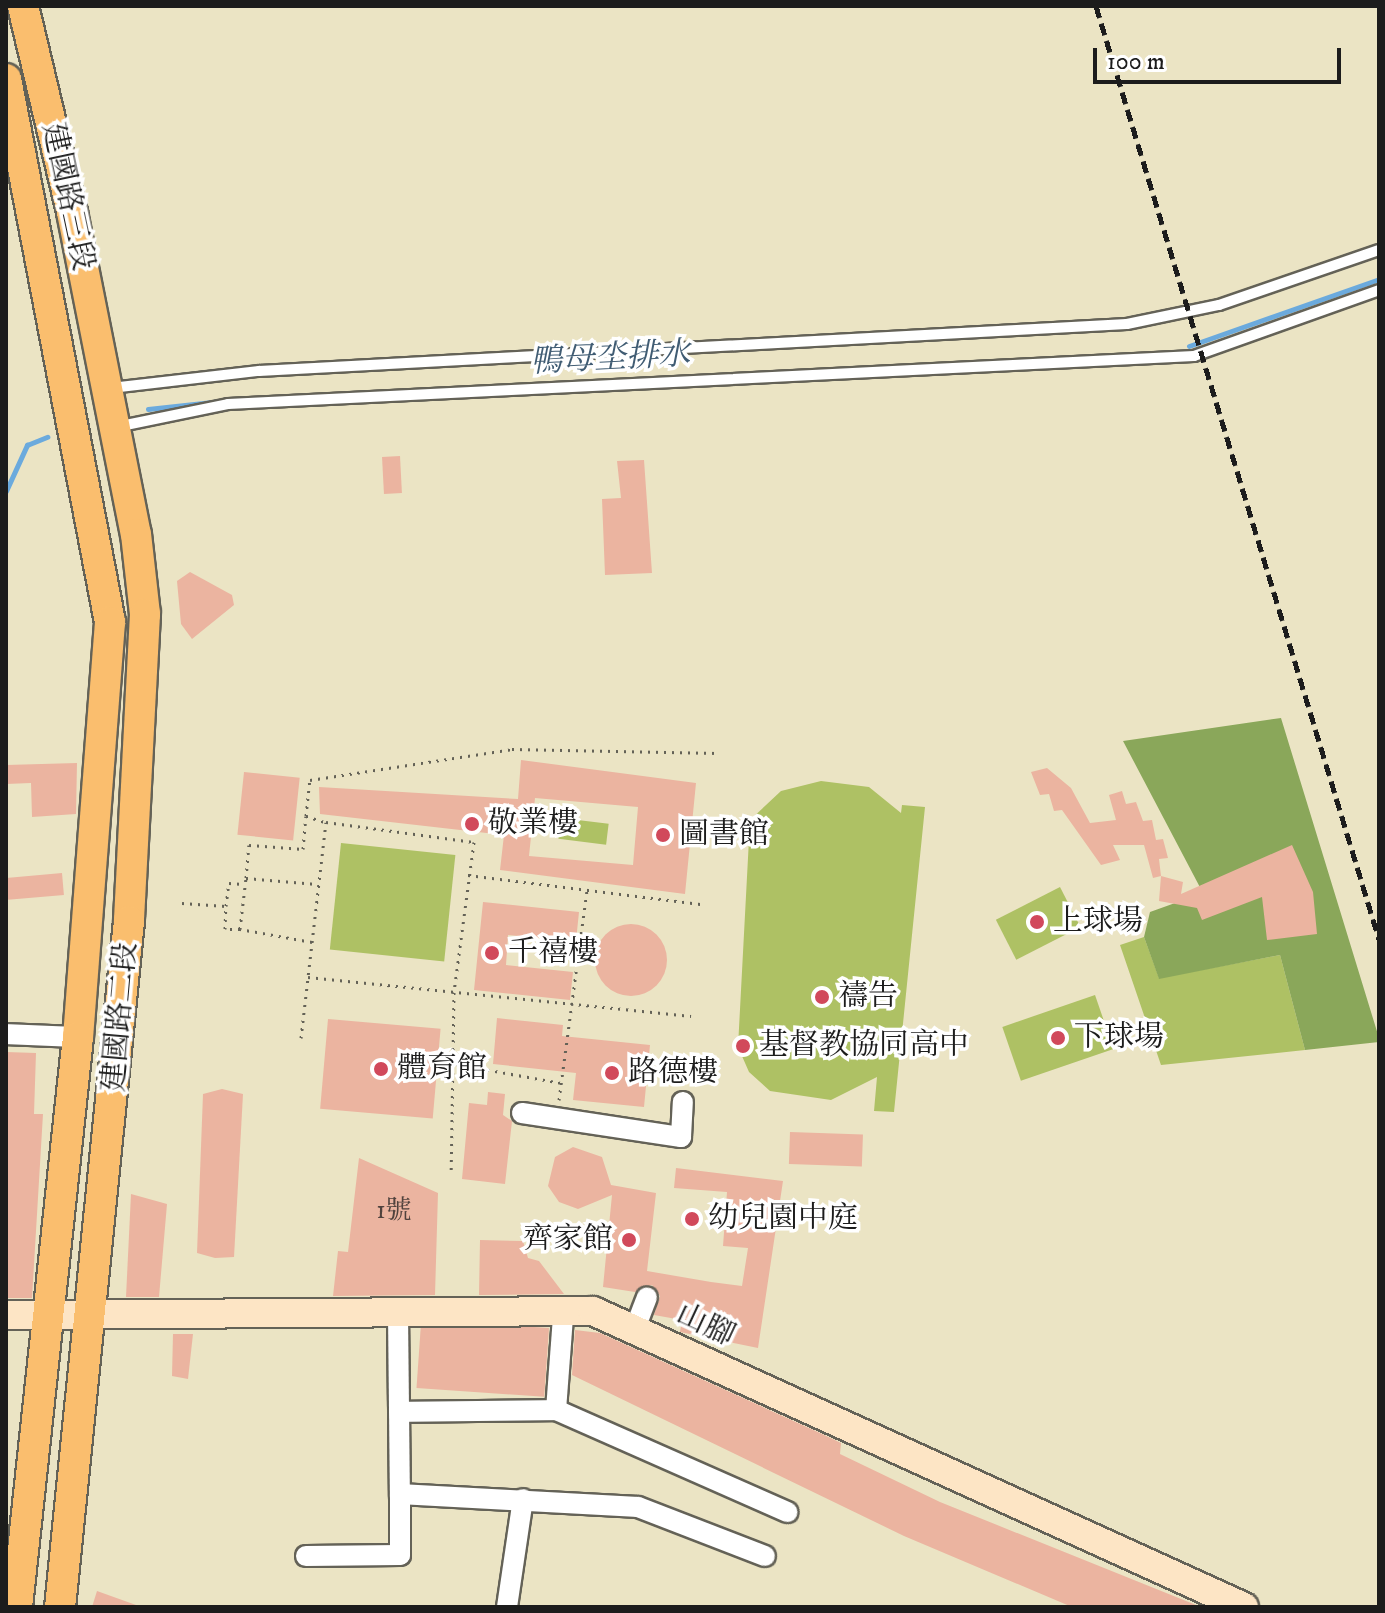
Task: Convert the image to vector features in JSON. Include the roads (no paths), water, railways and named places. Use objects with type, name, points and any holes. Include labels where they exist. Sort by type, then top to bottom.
[{"type":"main road","name":"建國路三段","points":[[23,6],[115,427]]},
{"type":"main road","name":"建國路三段","points":[[6,79],[79,453]]},
{"type":"main road","name":"建國路二段","points":[[60,1607],[93,1315],[129,921],[145,614],[115,427]]},
{"type":"main road","name":"建國路二段","points":[[17,1607],[78,1037],[110,622],[79,453]]},
{"type":"main road","points":[[86,920],[129,921]]},
{"type":"street","points":[[6,1034],[78,1037]]},
{"type":"street","points":[[522,1113],[681,1137],[683,1102]]},
{"type":"street","points":[[634,1331],[647,1297]]},
{"type":"street","name":"山腳","points":[[6,1315],[398,1313],[563,1316],[593,1311],[1244,1607]]},
{"type":"street","points":[[306,1556],[400,1555],[398,1313]]},
{"type":"street","points":[[556,1410],[563,1316]]},
{"type":"street","points":[[399,1412],[556,1410],[787,1512]]},
{"type":"street","points":[[400,1494],[638,1507],[765,1556]]},
{"type":"street","points":[[507,1607],[523,1499]]},
{"type":"lane","points":[[106,388],[259,371],[1127,324],[1219,305],[1379,250]]},
{"type":"lane","points":[[115,427],[228,404],[1194,356],[1379,290]]},
{"type":"waterway","name":"鴨母坔排水","points":[[1189,346],[1379,279]]},
{"type":"waterway","name":"鴨母坔排水","points":[[148,409],[222,401]]},
{"type":"waterway","name":"鴨母坔排水","points":[[6,491],[27,445],[47,437]]},
{"type":"railway","points":[[1096,6],[1379,939]]},
{"type":"place","name":"敬業樓","points":[[472,824]]},
{"type":"place","name":"圖書館","points":[[663,835]]},
{"type":"place","name":"上球場","points":[[1037,922]]},
{"type":"place","name":"千禧樓","points":[[492,953]]},
{"type":"place","name":"禱告","points":[[822,997]]},
{"type":"place","name":"下球場","points":[[1058,1038]]},
{"type":"place","name":"基督教協同高中","points":[[743,1046]]},
{"type":"place","name":"體育館","points":[[381,1069]]},
{"type":"place","name":"路德樓","points":[[612,1073]]},
{"type":"place","name":"幼兒園中庭","points":[[692,1219]]},
{"type":"place","name":"齊家館","points":[[629,1240]]}]
